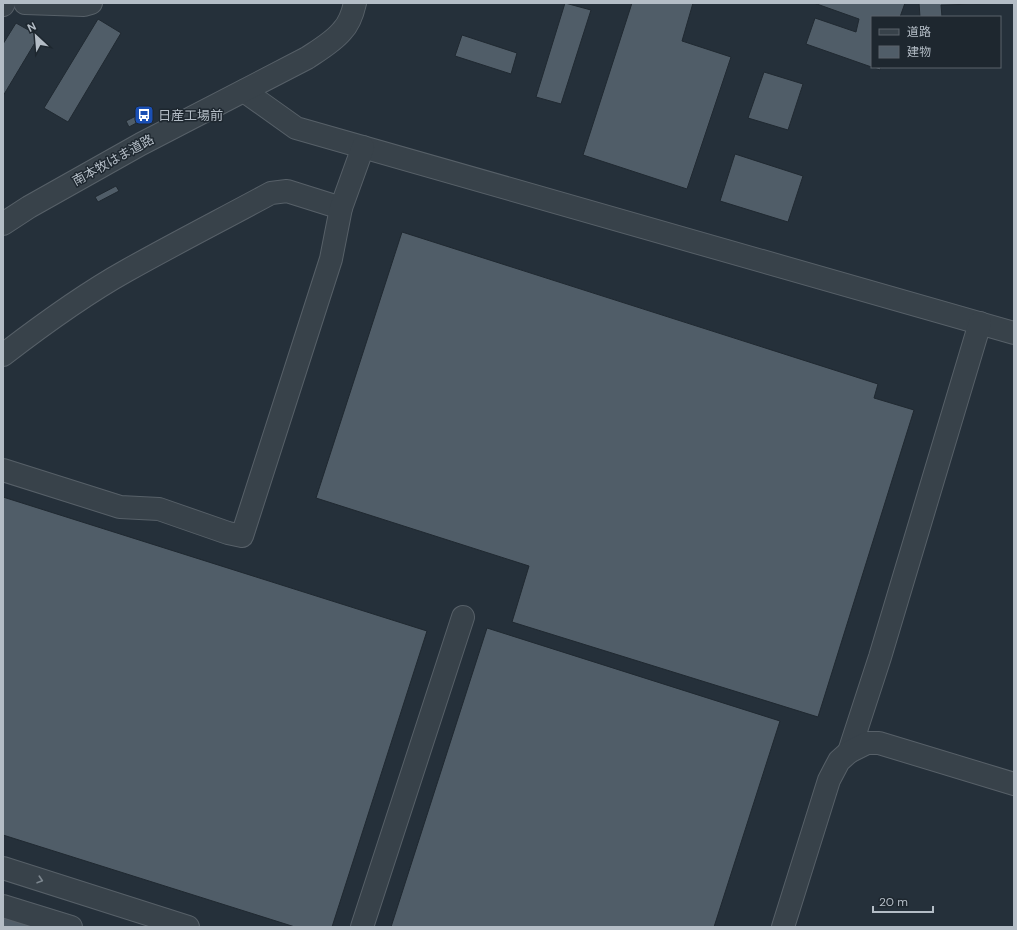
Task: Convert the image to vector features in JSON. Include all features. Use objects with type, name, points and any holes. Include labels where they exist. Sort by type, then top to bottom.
[{"type":"street","points":[[26,3],[84,5],[92,3]]},
{"type":"street","name":"南本牧はま道路","points":[[3,224],[29,207],[141,144],[307,58],[326,46],[343,31],[353,13],[355,3]]},
{"type":"street","points":[[244,91],[296,128],[1014,333]]},
{"type":"street","points":[[3,470],[120,507],[159,509],[228,533],[242,536],[331,259],[341,208],[363,147]]},
{"type":"street","points":[[3,355],[42,325],[125,271],[271,193],[287,191],[341,208]]},
{"type":"street","points":[[849,752],[880,657],[980,323]]},
{"type":"street","points":[[362,927],[463,617]]},
{"type":"street","points":[[783,927],[829,780],[839,761],[849,752],[867,743],[879,743],[1014,784]]},
{"type":"street","points":[[3,868],[188,927]]},
{"type":"street","points":[[3,906],[71,927]]},
{"type":"building","points":[[565,3],[591,10],[561,104],[536,97]]},
{"type":"building","points":[[632,3],[693,3],[682,41],[731,57],[687,189],[583,155]]},
{"type":"building","points":[[814,3],[905,3],[900,16],[871,16],[871,67],[806,44],[815,18],[856,32],[859,19]]},
{"type":"building","points":[[919,3],[1014,3],[941,5],[942,16],[920,16]]},
{"type":"building","points":[[98,19],[121,33],[68,122],[44,108]]},
{"type":"building","points":[[16,23],[39,36],[3,96],[3,44]]},
{"type":"building","points":[[462,35],[517,53],[511,74],[455,56]]},
{"type":"building","points":[[764,72],[803,84],[788,130],[748,118]]},
{"type":"building","points":[[148,110],[151,115],[129,127],[126,121]]},
{"type":"building","points":[[735,154],[803,176],[788,222],[720,201]]},
{"type":"building","points":[[116,186],[119,191],[98,202],[95,197]]},
{"type":"building","points":[[402,232],[878,384],[874,398],[914,410],[818,717],[512,622],[529,566],[316,498]]},
{"type":"building","points":[[3,497],[427,631],[332,927],[295,927],[3,835]]},
{"type":"building","points":[[487,628],[780,721],[714,927],[391,927]]},
{"type":"building","points":[[3,906],[71,927],[3,927]]},
{"type":"place","name":"日産工場前","points":[[144,115]]}]
